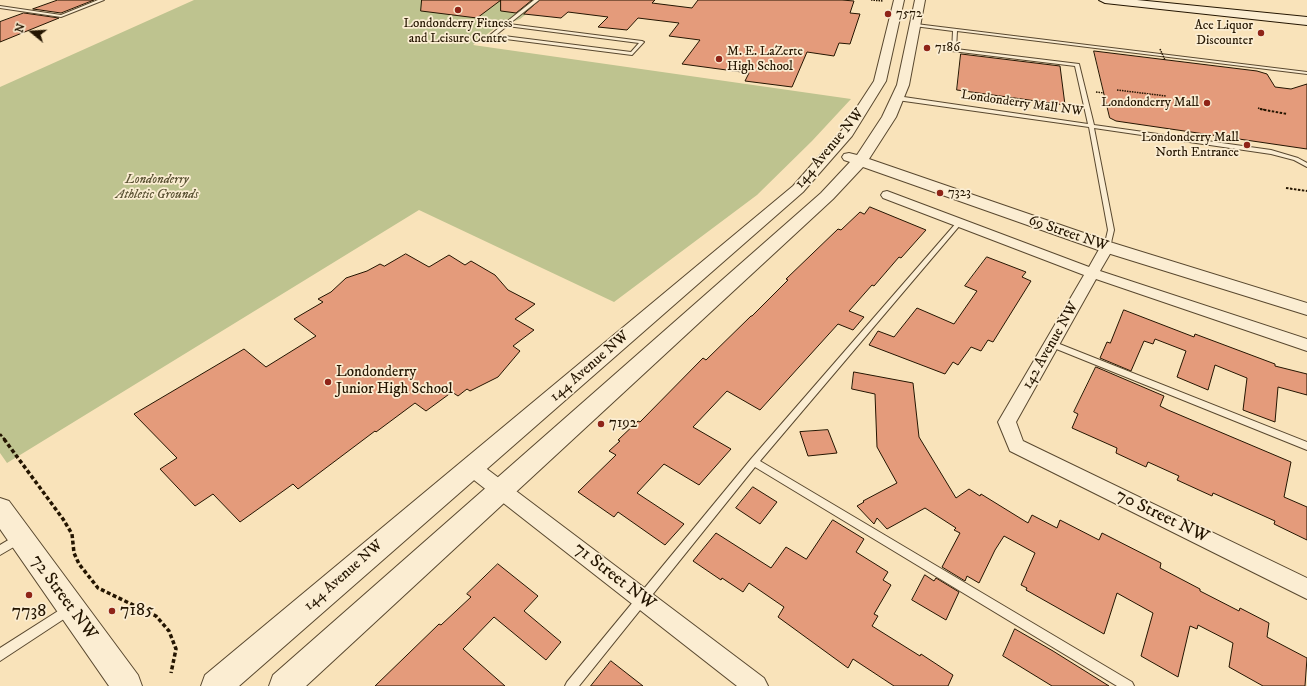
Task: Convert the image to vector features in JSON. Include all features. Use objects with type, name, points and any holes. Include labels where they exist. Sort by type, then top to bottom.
[{"type":"main road","points":[[1105,0],[1307,21]]},
{"type":"main road","points":[[1179,0],[1307,13]]},
{"type":"street","name":"144 Avenue NW","points":[[284,686],[827,196],[860,161],[889,117],[903,85],[920,0]]},
{"type":"street","name":"144 Avenue NW","points":[[216,686],[798,189],[832,152],[862,112],[880,81],[892,1]]},
{"type":"street","name":"69 Street NW","points":[[832,152],[1107,247],[1307,309]]},
{"type":"street","name":"69 Street NW","points":[[887,195],[1092,273],[1307,345]]},
{"type":"street","name":"142 Avenue NW","points":[[1016,446],[1007,422],[1107,247]]},
{"type":"street","name":"70 Street NW","points":[[1016,446],[1307,589]]},
{"type":"street","name":"71 Street NW","points":[[472,468],[756,686]]},
{"type":"street","name":"72 Street NW","points":[[0,509],[10,544],[71,608],[127,686]]},
{"type":"lane","points":[[0,7],[62,16],[102,0]]},
{"type":"lane","points":[[506,25],[642,42],[632,54],[492,36],[537,0]]},
{"type":"lane","points":[[916,24],[1307,73]]},
{"type":"lane","points":[[955,29],[954,50],[1077,65],[1091,125],[1111,234],[1107,247]]},
{"type":"lane","name":"Londonderry Mall NW","points":[[898,98],[1271,152],[1296,159],[1307,165]]},
{"type":"lane","points":[[571,686],[754,462],[959,223]]},
{"type":"lane","points":[[1052,344],[1307,446]]},
{"type":"lane","points":[[754,462],[1128,686]]},
{"type":"lane","points":[[0,655],[71,608]]},
{"type":"path","points":[[871,0],[892,1]]},
{"type":"path","points":[[1160,49],[1165,60]]},
{"type":"path","points":[[1117,90],[1166,96]]},
{"type":"path","points":[[1258,109],[1287,113]]},
{"type":"path","points":[[1286,188],[1307,191]]},
{"type":"path","points":[[0,434],[63,519],[72,534],[74,553],[79,564],[98,588],[156,616],[169,631],[176,649],[171,673]]},
{"type":"green space","name":"Londonderry Athletic Grounds","points":[[194,0],[544,0],[520,19],[495,28],[473,45],[851,99],[812,141],[757,195],[614,302],[419,210],[7,463],[0,453],[0,87]]},
{"type":"building","points":[[58,0],[94,0],[61,13],[33,9]]},
{"type":"building","name":"Londonderry Fitness and Leisure Centre","points":[[422,0],[501,0],[477,18],[421,11]]},
{"type":"building","points":[[501,0],[532,0],[516,13],[501,11]]},
{"type":"building","points":[[540,0],[655,0],[652,3],[692,8],[698,0],[842,0],[854,1],[850,13],[860,14],[850,44],[839,43],[834,56],[807,52],[792,87],[745,81],[749,73],[682,64],[700,40],[669,36],[679,23],[638,18],[627,30],[598,27],[608,17],[568,12],[561,18],[524,14]]},
{"type":"building","points":[[24,13],[59,18],[0,42],[0,22]]},
{"type":"building","name":"Londonderry Mall","points":[[1094,51],[1257,71],[1267,74],[1275,87],[1291,89],[1307,84],[1307,149],[1116,121],[1110,118]]},
{"type":"building","points":[[961,54],[1060,66],[1065,105],[957,90]]},
{"type":"building","points":[[870,207],[926,230],[901,258],[899,257],[874,286],[872,285],[849,311],[864,317],[853,330],[838,324],[760,410],[727,391],[693,427],[731,449],[699,485],[664,464],[637,493],[684,524],[665,545],[618,512],[614,517],[578,492],[616,455],[609,451],[620,441],[618,440],[638,421],[640,422],[703,358],[706,360],[752,316],[788,280],[786,279],[838,229],[841,230],[860,212],[864,214]]},
{"type":"building","points":[[406,254],[429,267],[449,255],[465,265],[471,261],[495,275],[508,290],[535,304],[515,319],[534,330],[513,346],[520,351],[498,377],[470,391],[467,389],[458,396],[452,392],[426,411],[415,403],[298,489],[293,484],[240,522],[213,494],[195,506],[160,469],[177,458],[134,414],[244,349],[266,367],[316,336],[294,319],[323,302],[318,299],[331,292],[346,278],[367,271],[380,264],[384,266]]},
{"type":"building","points":[[987,257],[1026,272],[1022,277],[1031,281],[993,342],[988,340],[981,351],[971,347],[958,365],[953,362],[945,374],[869,345],[878,331],[894,337],[917,308],[954,324],[977,291],[965,286]]},
{"type":"building","points":[[1124,310],[1194,337],[1195,334],[1275,364],[1275,366],[1307,374],[1307,395],[1278,387],[1275,422],[1243,410],[1247,378],[1215,365],[1208,390],[1177,377],[1186,351],[1155,339],[1153,344],[1144,341],[1131,371],[1100,358],[1107,342],[1110,343]]},
{"type":"building","points":[[1096,367],[1164,396],[1160,406],[1168,410],[1291,462],[1284,497],[1307,507],[1307,540],[1274,524],[1275,521],[1213,493],[1212,496],[1177,480],[1179,476],[1148,462],[1146,467],[1116,453],[1117,448],[1072,428],[1078,414],[1074,412]]},
{"type":"building","points":[[854,372],[913,383],[919,437],[956,498],[969,489],[980,496],[981,494],[1028,523],[1032,515],[1057,528],[1060,520],[1099,540],[1102,533],[1161,563],[1160,568],[1200,589],[1200,591],[1239,611],[1240,608],[1269,623],[1267,637],[1307,658],[1305,686],[1263,686],[1229,667],[1233,643],[1198,625],[1197,629],[1190,626],[1178,677],[1141,656],[1153,613],[1117,593],[1104,634],[1026,590],[1027,588],[1021,585],[1035,553],[1004,536],[995,550],[979,583],[967,576],[965,581],[942,567],[960,533],[954,530],[956,528],[925,508],[887,529],[877,518],[874,524],[857,506],[864,502],[863,501],[897,483],[877,447],[875,394],[852,389]]},
{"type":"building","points":[[828,430],[837,453],[808,456],[800,432]]},
{"type":"building","points":[[753,487],[777,502],[760,524],[736,508]]},
{"type":"building","points":[[833,520],[864,539],[856,552],[888,572],[883,580],[891,585],[874,614],[878,616],[872,626],[920,656],[921,654],[953,675],[948,686],[894,686],[853,659],[848,668],[778,617],[784,607],[749,583],[743,592],[722,578],[721,580],[693,561],[716,533],[771,568],[786,547],[806,559]]},
{"type":"building","points":[[498,564],[538,596],[524,611],[561,642],[546,660],[494,617],[463,649],[505,686],[375,686],[439,624],[441,625],[471,597],[467,594]]},
{"type":"building","points":[[925,575],[934,581],[936,578],[959,592],[946,620],[912,600]]},
{"type":"building","points":[[1015,629],[1109,686],[1052,686],[1003,656]]},
{"type":"building","points":[[611,661],[643,686],[591,686]]},
{"type":"place","name":"Londonderry Fitness and Leisure Centre","points":[[458,10]]},
{"type":"place","name":"7572","points":[[888,14]]},
{"type":"place","name":"Ace Liquor Discounter","points":[[1261,33]]},
{"type":"place","name":"7186","points":[[927,48]]},
{"type":"place","name":"M. E. LaZerte High School","points":[[719,59]]},
{"type":"place","name":"Londonderry Mall","points":[[1207,103]]},
{"type":"place","name":"Londonderry Mall North Entrance","points":[[1247,145]]},
{"type":"place","name":"7323","points":[[940,193]]},
{"type":"place","name":"Londonderry Junior High School","points":[[328,382]]},
{"type":"place","name":"7192","points":[[601,424]]},
{"type":"place","name":"7738","points":[[29,595]]},
{"type":"place","name":"7185","points":[[112,611]]}]
